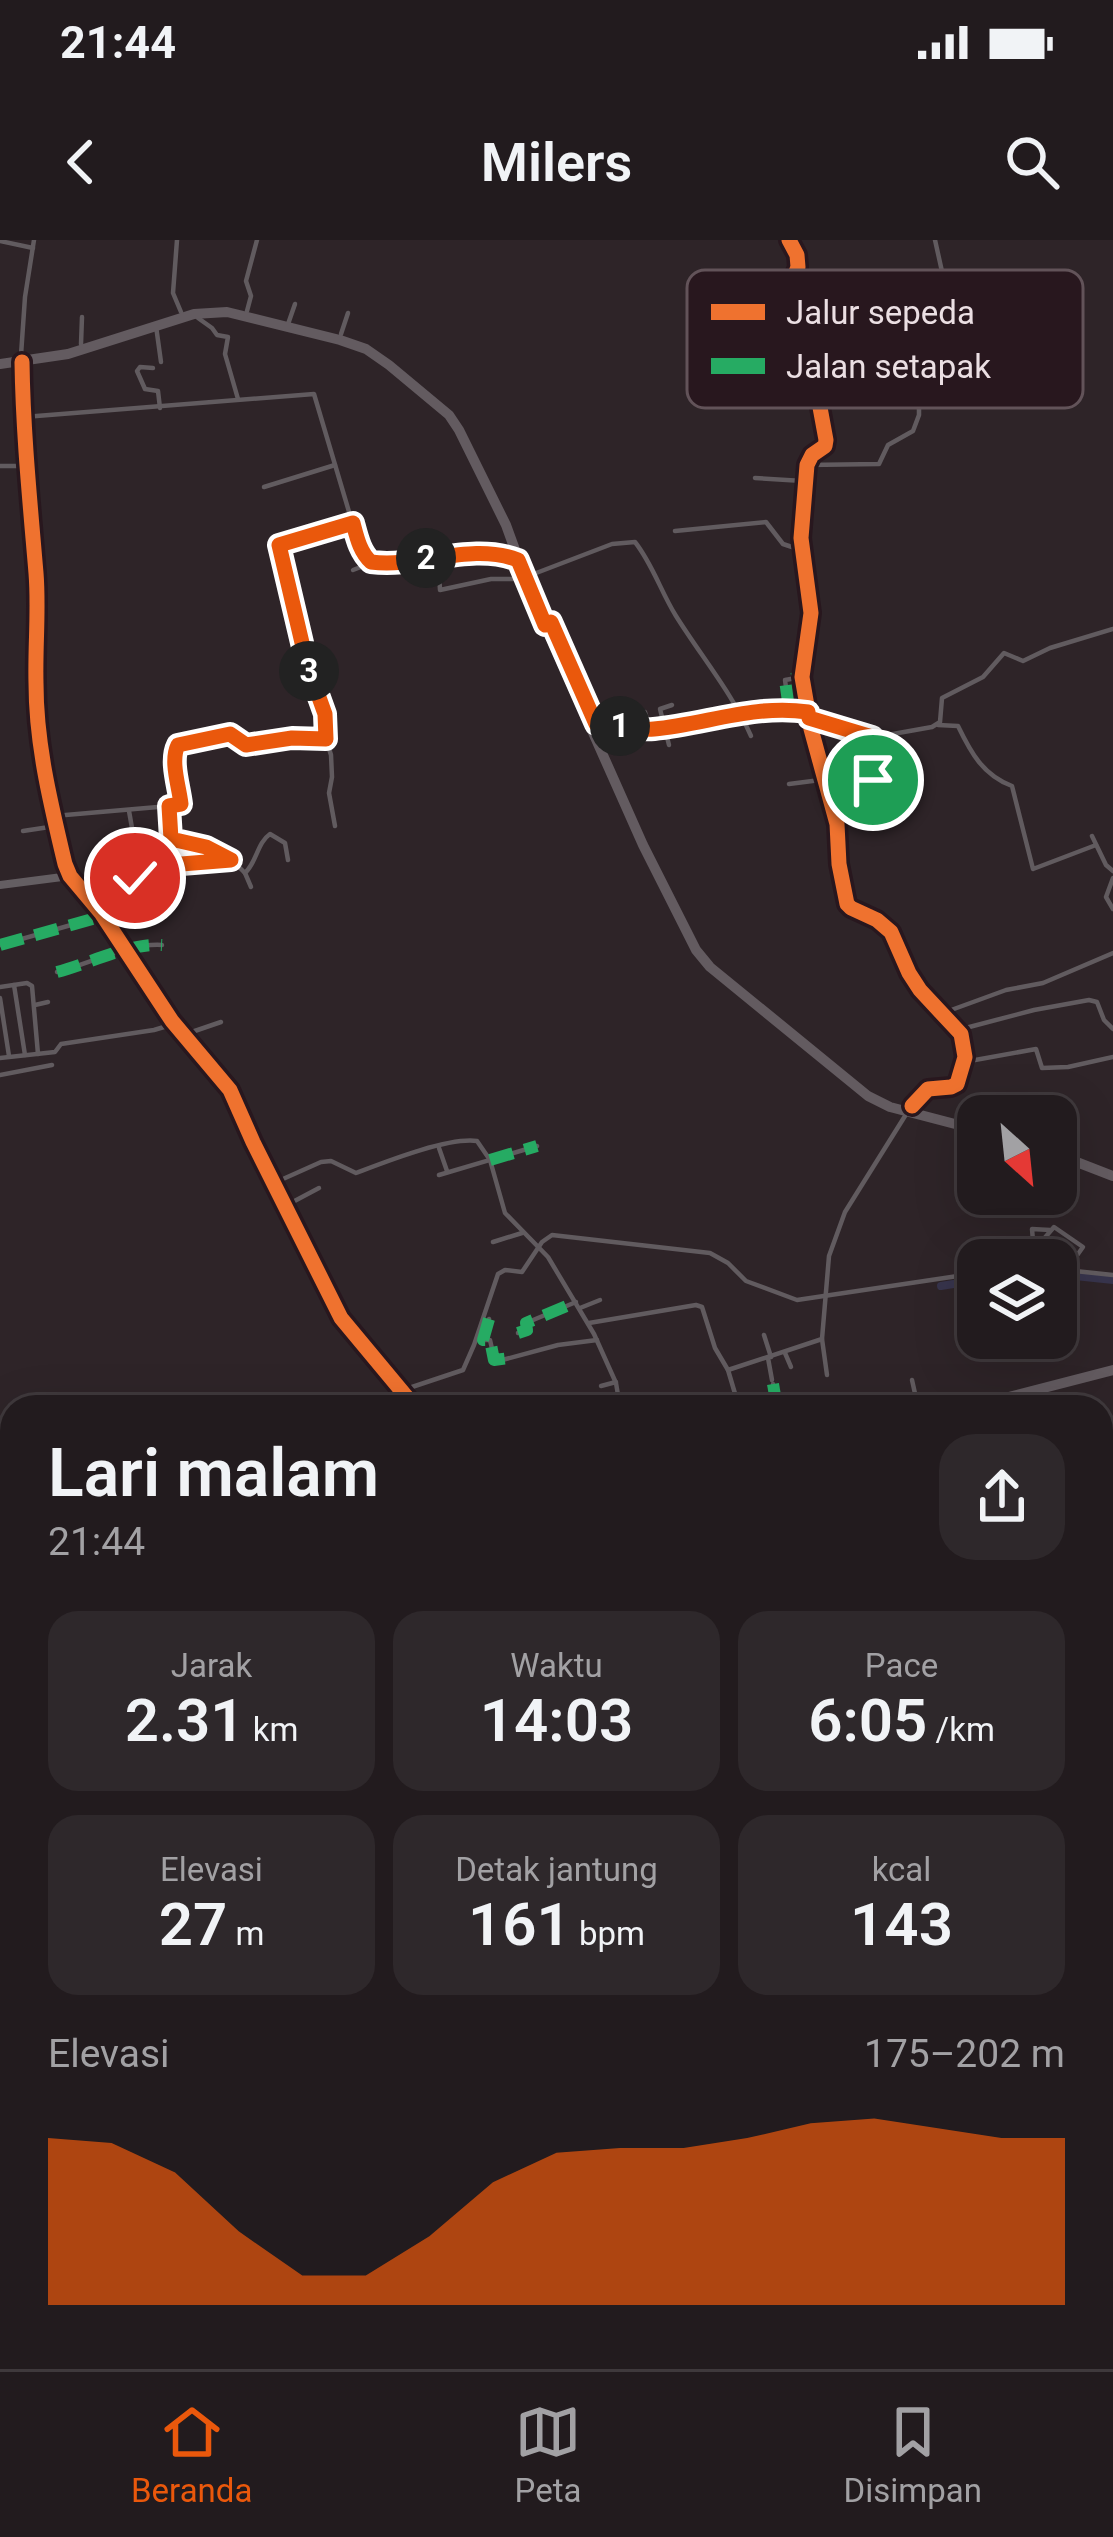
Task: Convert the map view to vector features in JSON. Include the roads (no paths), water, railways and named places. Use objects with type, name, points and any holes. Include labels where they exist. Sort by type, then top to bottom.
[{"type":"main road","points":[[0,361],[58,353],[156,326],[193,308],[227,306],[366,349],[389,365],[449,415],[471,446],[603,747],[702,947],[868,1096],[890,1107],[957,1121]]},
{"type":"main road","points":[[58,353],[188,313],[226,312],[341,334],[368,344],[453,411],[512,523],[528,577]]},
{"type":"main road","points":[[548,623],[603,747]]},
{"type":"main road","points":[[1077,1158],[1113,1172]]},
{"type":"main road","points":[[1016,1395],[1113,1370]]},
{"type":"street","points":[[177,240],[172,293],[188,313],[217,335],[228,337],[226,354],[238,399]]},
{"type":"street","points":[[247,311],[251,294],[246,281],[256,240]]},
{"type":"street","points":[[789,240],[797,270]]},
{"type":"street","points":[[935,240],[942,270]]},
{"type":"street","points":[[0,241],[33,244],[22,358],[38,617],[35,684],[45,776],[70,876],[102,914],[174,1024],[230,1090],[341,1318],[404,1395]]},
{"type":"street","points":[[288,324],[295,304]]},
{"type":"street","points":[[341,334],[348,313]]},
{"type":"street","points":[[81,344],[82,317]]},
{"type":"street","points":[[156,326],[161,362]]},
{"type":"street","points":[[154,368],[137,371],[145,389],[158,392],[160,408]]},
{"type":"street","points":[[24,418],[314,394],[358,542],[371,562]]},
{"type":"street","points":[[820,408],[825,446],[812,455],[804,481],[801,550],[812,623],[802,677],[837,824],[848,904],[891,932],[909,973],[958,1030],[964,1045],[957,1084],[928,1089],[910,1108],[845,1212],[829,1256],[823,1340],[827,1375]]},
{"type":"street","points":[[807,465],[879,464],[888,445],[916,427],[919,408]]},
{"type":"street","points":[[264,487],[335,465]]},
{"type":"street","points":[[0,466],[26,466]]},
{"type":"street","points":[[755,478],[804,481]]},
{"type":"street","points":[[674,531],[766,522],[783,544],[801,550]]},
{"type":"street","points":[[335,826],[325,714],[307,664],[279,545],[353,523]]},
{"type":"street","points":[[434,533],[440,590],[528,577],[612,544],[635,542],[654,569],[671,609],[752,736]]},
{"type":"street","points":[[353,570],[371,562],[496,553],[518,560]]},
{"type":"street","points":[[464,556],[465,566]]},
{"type":"street","points":[[938,725],[943,698],[979,681],[1004,653],[1023,661],[1050,647],[1113,629]]},
{"type":"street","points":[[789,709],[785,680],[802,677]]},
{"type":"street","points":[[669,745],[660,709],[672,705]]},
{"type":"street","points":[[596,724],[650,730],[789,709],[872,737],[958,726],[972,754],[993,778],[1012,786],[1033,869],[1096,845]]},
{"type":"street","points":[[632,712],[635,728]]},
{"type":"street","points":[[645,712],[650,730]]},
{"type":"street","points":[[54,816],[181,804],[175,751],[182,743],[230,734],[246,745],[326,739]]},
{"type":"street","points":[[789,784],[875,779],[872,737]]},
{"type":"street","points":[[169,806],[172,840],[206,847],[231,860],[251,887]]},
{"type":"street","points":[[129,811],[135,845]]},
{"type":"street","points":[[23,831],[56,826]]},
{"type":"street","points":[[245,873],[270,834],[285,843],[288,860]]},
{"type":"street","points":[[1092,836],[1113,872],[1106,897],[1113,909]]},
{"type":"street","points":[[0,945],[72,927],[102,914],[142,874],[169,865],[231,860]]},
{"type":"street","points":[[0,885],[70,876]]},
{"type":"street","points":[[57,972],[144,944],[162,945]]},
{"type":"street","points":[[944,1013],[1006,989],[1043,983],[1113,952]]},
{"type":"street","points":[[0,987],[30,983],[38,1054]]},
{"type":"street","points":[[14,985],[25,1055]]},
{"type":"street","points":[[0,998],[4,1057],[57,1052],[61,1044],[174,1024]]},
{"type":"street","points":[[958,1030],[1089,1000],[1097,1001],[1113,1029]]},
{"type":"street","points":[[34,1005],[48,1002]]},
{"type":"street","points":[[183,1034],[221,1022]]},
{"type":"street","points":[[964,1062],[981,1064],[1035,1049],[1042,1068],[1113,1057]]},
{"type":"street","points":[[0,1075],[52,1065]]},
{"type":"street","points":[[274,1183],[320,1162],[331,1161],[356,1173],[438,1146],[472,1139],[481,1144],[505,1213],[548,1257],[578,1305],[618,1395]]},
{"type":"street","points":[[438,1146],[447,1171]]},
{"type":"street","points":[[439,1175],[537,1146]]},
{"type":"street","points":[[285,1206],[319,1188]]},
{"type":"street","points":[[1043,1239],[1054,1227],[1072,1239]]},
{"type":"street","points":[[1033,1239],[1032,1229],[1050,1230]]},
{"type":"street","points":[[493,1242],[523,1232]]},
{"type":"street","points":[[597,1340],[495,1362],[490,1340],[483,1340],[498,1274],[522,1272],[551,1235],[710,1253],[746,1281],[787,1298],[808,1300],[957,1276]]},
{"type":"street","points":[[1077,1271],[1113,1275]]},
{"type":"street","points":[[518,1333],[527,1330],[527,1322],[600,1300]]},
{"type":"street","points":[[588,1323],[702,1307],[735,1395]]},
{"type":"street","points":[[400,1391],[463,1370],[486,1323]]},
{"type":"street","points":[[764,1335],[775,1395]]},
{"type":"street","points":[[728,1370],[823,1340]]},
{"type":"street","points":[[785,1353],[790,1366]]},
{"type":"street","points":[[912,1380],[915,1395]]},
{"type":"street","points":[[601,1386],[616,1382]]},
{"type":"waterway","points":[[1077,1276],[1113,1280]]},
{"type":"waterway","points":[[941,1286],[957,1283]]}]
